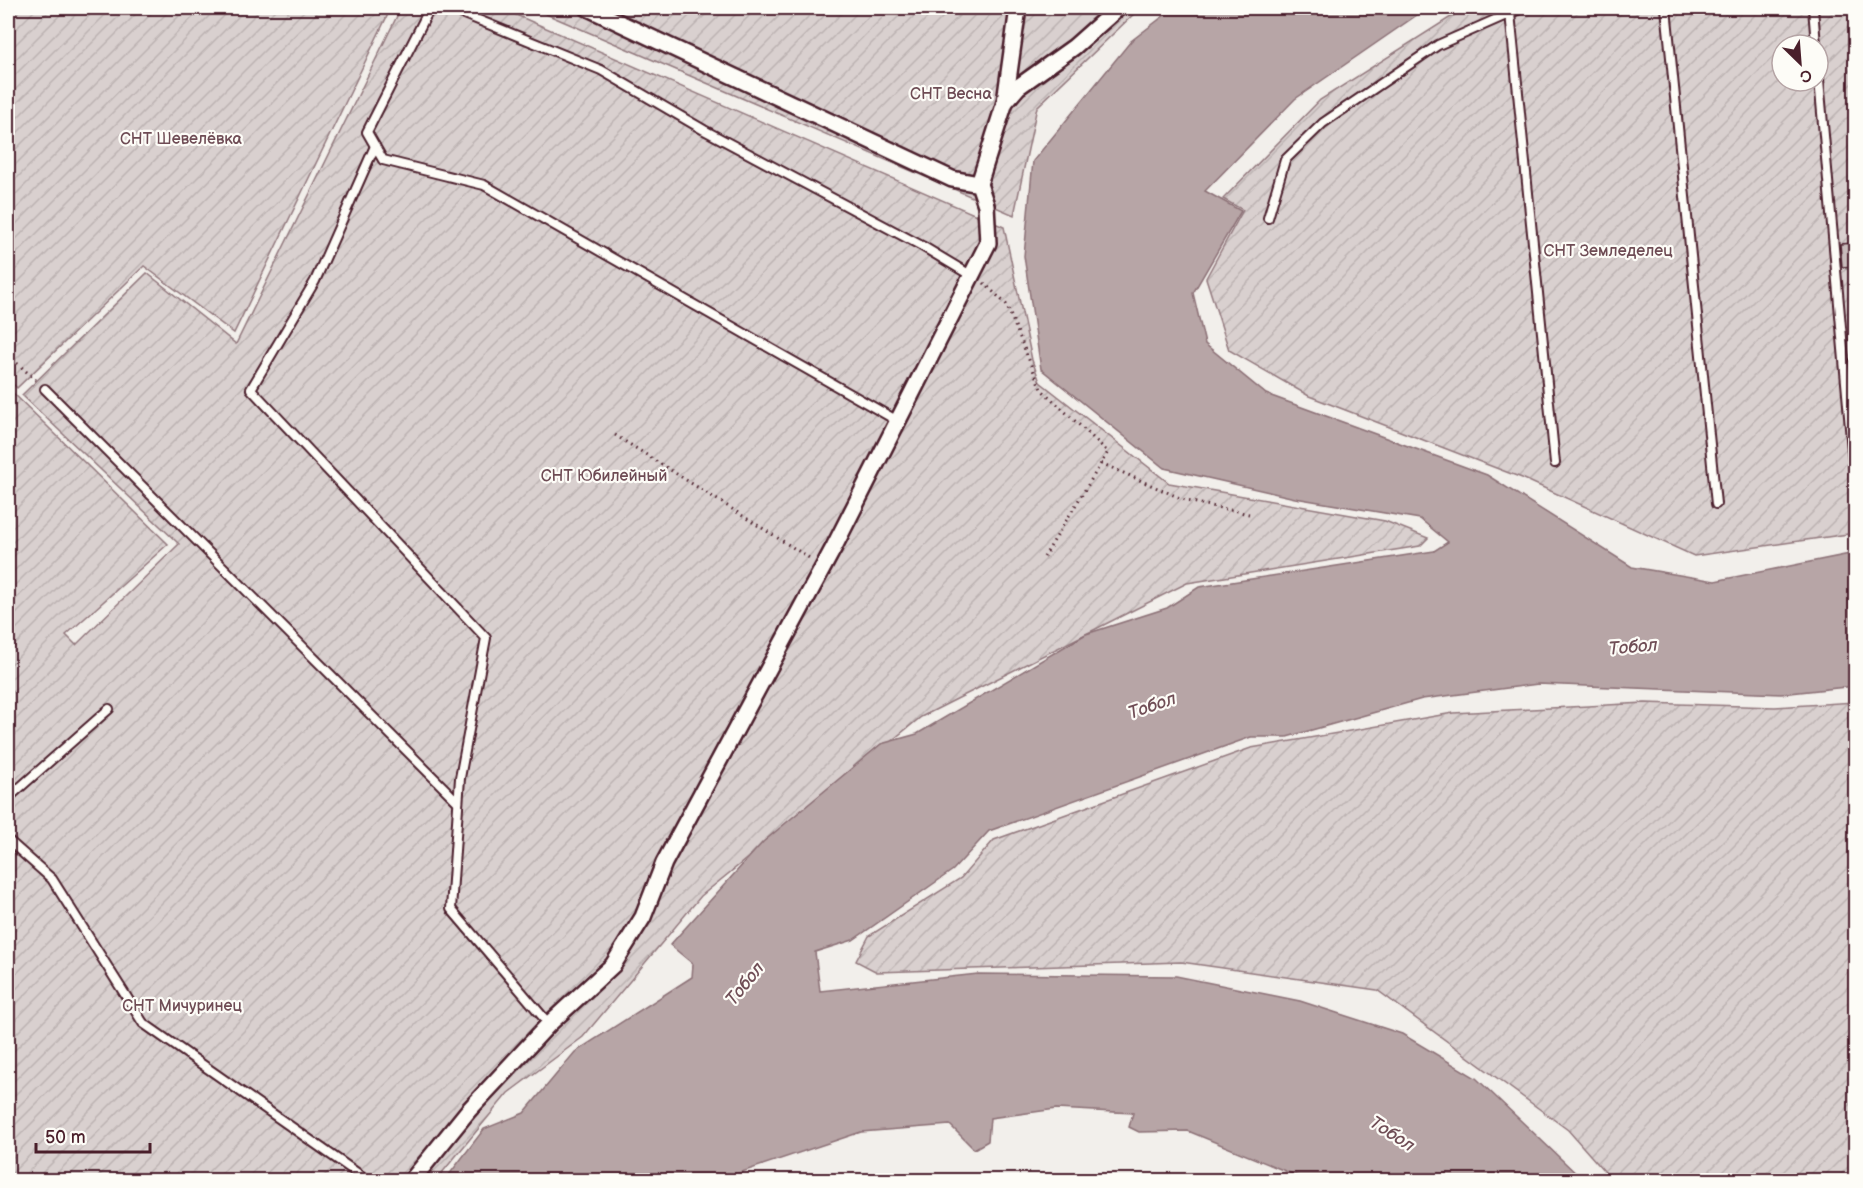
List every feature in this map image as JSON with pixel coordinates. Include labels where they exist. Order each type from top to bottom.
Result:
[{"type":"street","points":[[588,8],[952,179],[979,184]]},
{"type":"street","points":[[412,1180],[468,1111],[549,1024],[613,965],[643,917],[664,863],[823,566],[896,420],[974,275],[988,243],[986,205],[979,184],[1005,102],[1018,8]]},
{"type":"street","points":[[1005,102],[1018,87],[1074,46],[1118,8]]},
{"type":"lane","points":[[430,8],[367,132],[383,160],[484,185],[896,420]]},
{"type":"lane","points":[[449,8],[601,70],[704,130],[974,275]]},
{"type":"lane","points":[[1268,218],[1285,160],[1323,123],[1438,45],[1522,8]]},
{"type":"lane","points":[[1666,8],[1716,504]]},
{"type":"lane","points":[[1813,8],[1815,33]]},
{"type":"lane","points":[[1510,13],[1555,463]]},
{"type":"lane","points":[[1820,93],[1856,495]]},
{"type":"lane","points":[[375,146],[315,281],[251,389],[486,638],[458,802],[451,909],[549,1024]]},
{"type":"lane","points":[[45,388],[458,802]]},
{"type":"lane","points":[[8,798],[109,709]]},
{"type":"lane","points":[[8,840],[52,879],[143,1023],[367,1180]]},
{"type":"path","points":[[974,275],[1006,304],[1041,389],[1108,452],[1044,557]]},
{"type":"path","points":[[8,355],[45,388]]},
{"type":"path","points":[[615,435],[823,566]]},
{"type":"path","points":[[1101,463],[1187,501],[1249,514]]},
{"type":"green space","name":"СНТ Шевелёвка","points":[[8,8],[391,8],[234,333],[144,266],[17,388],[8,379]]},
{"type":"green space","name":"СНТ Юбилейный","points":[[401,8],[500,8],[1004,227],[1032,360],[1040,382],[1169,483],[1385,521],[1428,538],[1420,546],[1187,583],[921,717],[701,896],[583,1037],[508,1093],[436,1180],[8,1180],[8,388],[168,544],[66,635],[76,645],[179,544],[22,395],[147,273],[236,344]]},
{"type":"green space","name":"СНТ Весна","points":[[532,8],[1140,8],[1037,107],[1014,215]]},
{"type":"green space","name":"СНТ Земледелец","points":[[1465,8],[1855,8],[1855,533],[1694,556],[1522,478],[1309,396],[1229,350],[1206,278],[1243,210],[1223,199],[1320,100]]},
{"type":"green space","points":[[1855,702],[1855,1180],[1612,1180],[1568,1130],[1377,990],[1181,962],[877,972],[856,961],[869,936],[961,878],[994,840],[1251,748],[1453,713],[1645,703],[1775,707]]},
{"type":"water","name":"Тобол","points":[[1174,8],[1427,8],[1295,99],[1205,191],[1241,211],[1193,293],[1205,344],[1266,394],[1487,475],[1632,567],[1715,581],[1855,553],[1855,686],[1781,694],[1538,684],[1422,699],[1287,737],[1251,737],[989,831],[953,870],[853,940],[815,952],[820,991],[978,974],[1176,976],[1300,1001],[1402,1034],[1476,1078],[1583,1180],[1307,1180],[1188,1131],[1139,1132],[1129,1127],[1133,1113],[1056,1109],[990,1118],[988,1141],[974,1149],[950,1125],[861,1132],[718,1180],[445,1180],[484,1129],[524,1113],[575,1052],[692,977],[693,964],[670,945],[763,842],[881,744],[917,734],[1086,634],[1167,608],[1199,587],[1434,551],[1448,542],[1420,519],[1295,498],[1164,468],[1041,369],[1024,256],[1033,161],[1131,41]]},
{"type":"building","points":[[1854,243],[1855,266],[1842,267],[1840,244]]},
{"type":"park label","name":"СНТ Мичуринец","points":[[182,1006]]}]
